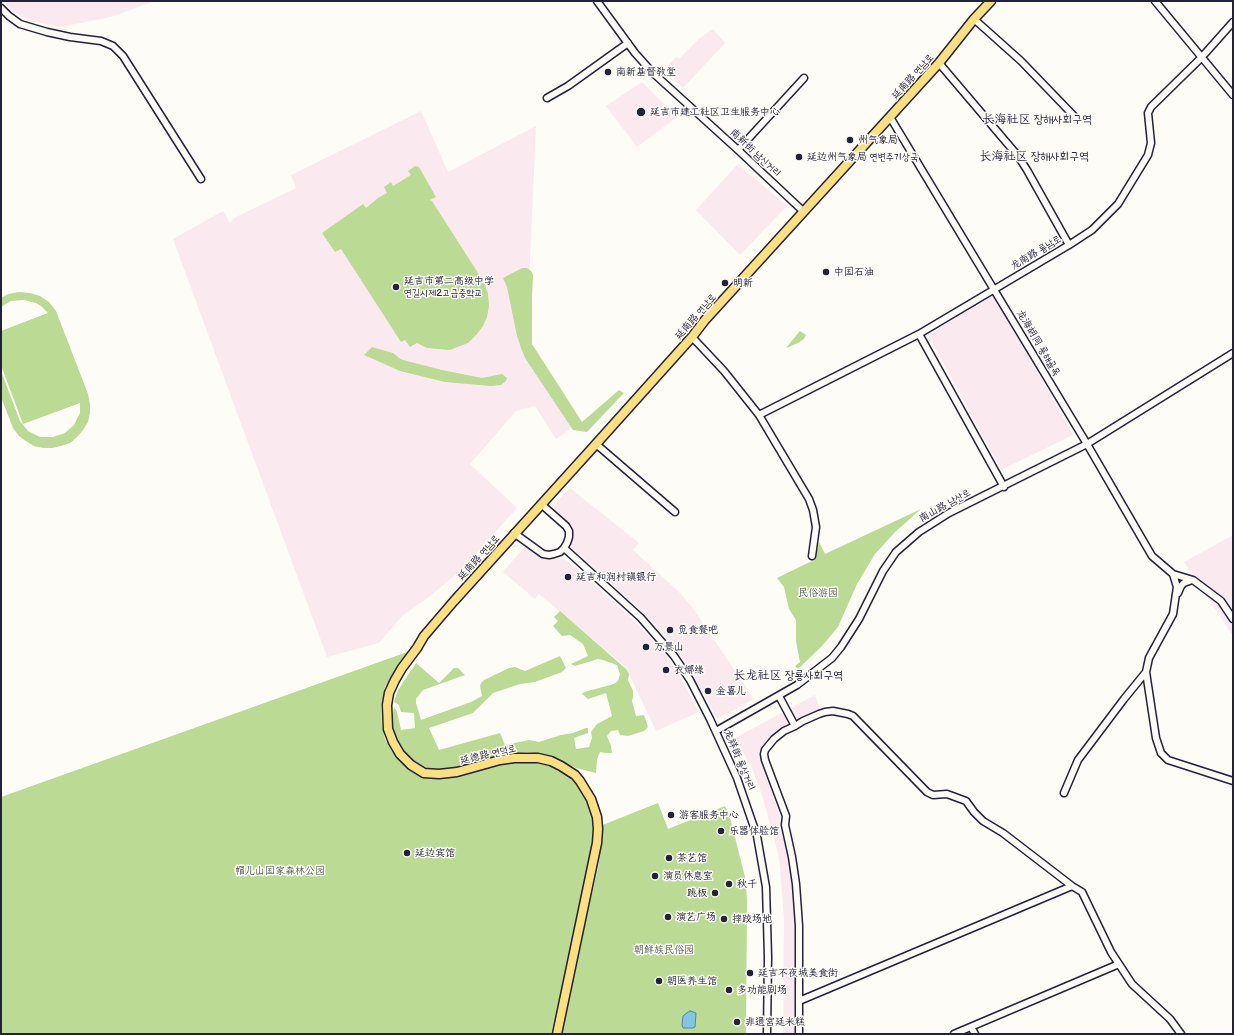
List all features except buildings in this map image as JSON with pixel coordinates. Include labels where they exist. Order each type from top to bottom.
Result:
[{"type":"main road","name":"延南路 연남로","points":[[417,648],[424,636],[514,533],[692,337],[705,320],[940,63],[974,19],[991,1]]},
{"type":"main road","name":"延德路 연덕로","points":[[417,648],[394,680],[389,693],[387,705],[388,729],[393,742],[400,754],[411,765],[424,773],[439,774],[458,772],[500,760],[514,758],[538,758],[551,761],[575,776],[586,790],[594,808],[598,829],[597,844],[557,1034]]},
{"type":"street","name":"南新街 남신거리","points":[[597,1],[628,43],[652,72],[804,212]]},
{"type":"street","points":[[1155,1],[1233,95]]},
{"type":"street","points":[[1,8],[20,24],[70,37],[101,41],[113,46],[123,56],[201,178]]},
{"type":"street","points":[[974,19],[1021,61],[1076,118]]},
{"type":"street","name":"龙南路 룡남로","points":[[759,415],[919,334],[1069,246],[1092,230],[1118,204],[1148,155],[1151,143],[1148,113],[1151,107],[1201,58],[1233,22]]},
{"type":"street","points":[[547,98],[568,86],[628,43]]},
{"type":"street","points":[[940,63],[1018,156],[1069,246]]},
{"type":"street","points":[[738,150],[804,78]]},
{"type":"street","name":"龙海胡同 룡해골목","points":[[890,117],[1087,444],[1152,556],[1173,574]]},
{"type":"street","points":[[919,334],[1004,487]]},
{"type":"street","points":[[692,337],[724,371],[759,415],[809,499],[814,514],[816,527],[812,556]]},
{"type":"street","name":"南山路 남산로","points":[[716,731],[797,685],[832,658],[841,647],[859,618],[883,571],[896,552],[919,532],[937,520],[1087,444],[1233,353]]},
{"type":"street","points":[[596,444],[675,512]]},
{"type":"street","points":[[514,533],[543,554],[554,554],[560,552],[564,548],[568,543],[569,537],[566,526],[541,504]]},
{"type":"street","name":"龙祥街 룡상거리","points":[[564,548],[641,618],[664,643],[690,680],[716,731],[737,778],[757,836],[766,887],[768,957],[767,1034]]},
{"type":"street","points":[[1173,574],[1193,580],[1221,601],[1233,619]]},
{"type":"street","points":[[1173,574],[1177,587],[1176,599]]},
{"type":"street","points":[[1193,580],[1180,586],[1173,614],[1149,658],[1146,672],[1156,738],[1161,753],[1168,760],[1233,781]]},
{"type":"street","points":[[1064,793],[1078,760],[1146,672]]},
{"type":"street","points":[[779,696],[795,726]]},
{"type":"street","points":[[799,1034],[799,912],[792,857],[785,825],[786,816],[764,754],[765,750],[774,739],[784,731],[803,720],[825,712],[840,712],[853,716],[927,792],[933,795],[947,794],[966,801],[983,821],[1003,834],[1072,886],[1080,890],[1085,896],[1111,952],[1132,984],[1170,1019],[1181,1034]]},
{"type":"street","points":[[799,1001],[1072,886]]},
{"type":"street","points":[[954,1034],[1119,964]]},
{"type":"street","points":[[971,1027],[975,1034]]},
{"type":"shaded area","points":[[3,1],[155,1],[111,17],[60,27],[31,21],[12,11]]},
{"type":"shaded area","points":[[713,29],[725,43],[683,88],[664,69],[676,57],[679,59],[701,37]]},
{"type":"shaded area","name":"延吉市建工社区卫生服务中心","points":[[642,82],[677,117],[637,147],[606,106]]},
{"type":"shaded area","points":[[421,111],[448,172],[536,126],[526,350],[573,427],[556,439],[535,406],[516,411],[470,464],[517,508],[460,571],[429,597],[402,616],[379,643],[327,657],[173,239],[223,211],[230,223],[234,218],[296,188],[291,175]]},
{"type":"shaded area","points":[[738,164],[787,206],[740,255],[696,210]]},
{"type":"shaded area","points":[[994,295],[1073,435],[1001,470],[928,335]]},
{"type":"shaded area","points":[[570,488],[639,543],[633,550],[678,591],[692,607],[754,699],[717,719],[690,669],[675,648],[643,612],[572,548],[571,529],[554,508],[555,504]]},
{"type":"shaded area","points":[[1233,535],[1233,636],[1184,562]]},
{"type":"shaded area","points":[[526,545],[542,557],[564,559],[571,563],[632,619],[663,651],[680,676],[699,712],[656,731],[629,674],[622,664],[539,594],[535,599],[503,572]]},
{"type":"shaded area","points":[[815,695],[820,710],[768,739],[762,746],[760,753],[788,844],[797,908],[799,1034],[783,1034],[784,919],[778,853],[762,795],[752,768],[735,738]]},
{"type":"green space","points":[[415,166],[419,167],[436,197],[430,200],[485,284],[488,294],[489,306],[487,317],[483,326],[468,343],[450,350],[427,348],[417,343],[410,347],[405,340],[401,342],[341,249],[335,252],[322,233],[363,204],[366,208],[387,193],[384,187],[391,182],[393,186],[411,175],[408,171]]},
{"type":"green space","points":[[522,268],[527,268],[533,275],[532,344],[582,422],[619,390],[624,393],[587,432],[573,430],[525,358],[521,348],[517,336],[507,287],[503,278]]},
{"type":"green space","points":[[19,292],[40,296],[49,302],[56,311],[88,394],[90,413],[88,422],[77,437],[70,443],[61,446],[43,448],[34,446],[19,436],[13,428],[1,397],[1,371],[20,421],[28,431],[40,437],[53,437],[65,433],[74,425],[80,413],[80,403],[23,424],[1,365],[1,331],[48,313],[36,303],[24,300],[11,301],[1,307],[1,298],[8,294]]},
{"type":"green space","points":[[800,331],[806,335],[804,339],[786,348]]},
{"type":"green space","points":[[372,347],[393,353],[403,360],[442,370],[482,378],[502,374],[507,378],[501,385],[491,386],[445,382],[400,371],[364,355]]},
{"type":"green space","name":"民俗游园","points":[[921,509],[895,532],[875,554],[857,584],[838,627],[822,646],[798,669],[795,666],[800,662],[796,641],[796,620],[789,609],[784,587],[777,578],[814,560],[819,542],[825,554]]},
{"type":"green space","points":[[560,611],[626,669],[629,674],[628,680],[633,691],[632,701],[636,716],[644,715],[648,727],[644,731],[628,736],[620,735],[618,730],[611,731],[607,736],[612,753],[600,752],[597,759],[596,773],[576,768],[541,754],[527,752],[505,755],[471,763],[458,768],[439,770],[427,768],[418,764],[401,751],[392,733],[390,716],[393,713],[394,707],[397,712],[401,730],[415,728],[414,713],[401,712],[399,705],[394,702],[398,690],[416,663],[439,683],[454,668],[458,668],[465,675],[423,690],[416,699],[421,720],[471,702],[482,696],[480,686],[481,683],[484,680],[509,668],[515,667],[525,671],[560,656],[566,668],[562,672],[535,682],[520,684],[493,693],[473,713],[429,728],[439,750],[500,733],[505,745],[529,740],[539,742],[586,728],[588,728],[588,733],[574,738],[576,749],[589,747],[592,738],[591,732],[597,724],[612,716],[606,693],[588,699],[582,694],[584,692],[614,684],[618,681],[620,674],[617,665],[603,660],[598,659],[575,666],[571,664],[588,656],[583,644],[570,635],[562,636],[553,626],[558,621],[554,617]]},
{"type":"green space","name":"帽儿山国家森林公园","points":[[410,651],[385,687],[381,707],[382,725],[385,739],[391,750],[400,759],[419,772],[432,776],[451,777],[518,761],[541,762],[560,767],[577,781],[586,793],[592,811],[594,844],[551,1034],[1,1034],[1,797]]},
{"type":"green space","name":"朝鲜族民俗园","points":[[658,803],[668,829],[725,806],[729,814],[745,877],[747,899],[746,1034],[560,1034],[599,863],[601,842],[600,826]]},
{"type":"water","points":[[690,1011],[696,1013],[695,1027],[683,1028],[683,1016]]},
{"type":"place","name":"南新基督教堂","points":[[608,72]]},
{"type":"place","name":"延吉市建工社区卫生服务中心","points":[[641,112]]},
{"type":"place","name":"州气象局","points":[[850,140]]},
{"type":"place","name":"延边州气象局 연변주기상국","points":[[799,157]]},
{"type":"place","name":"中国石油","points":[[826,272]]},
{"type":"place","name":"明新","points":[[725,283]]},
{"type":"place","name":"延吉市第二高级中学 연길시제2고급중학교","points":[[396,287]]},
{"type":"place","name":"延吉和润村镇银行","points":[[568,577]]},
{"type":"place","name":"觅食餐吧","points":[[670,630]]},
{"type":"place","name":"万景山","points":[[646,647]]},
{"type":"place","name":"衣娜缘","points":[[666,670]]},
{"type":"place","name":"金喜儿","points":[[708,691]]},
{"type":"place","name":"游客服务中心","points":[[671,815]]},
{"type":"place","name":"乐器体验馆","points":[[721,831]]},
{"type":"place","name":"延边宾馆","points":[[407,853]]},
{"type":"place","name":"茶艺馆","points":[[669,858]]},
{"type":"place","name":"演员休息室","points":[[655,876]]},
{"type":"place","name":"秋千","points":[[729,884]]},
{"type":"place","name":"跳板","points":[[715,893]]},
{"type":"place","name":"演艺广场","points":[[668,917]]},
{"type":"place","name":"摔跤场地","points":[[724,919]]},
{"type":"place","name":"延吉不夜城美食街","points":[[750,973]]},
{"type":"place","name":"朝医养生馆","points":[[659,981]]},
{"type":"place","name":"多功能剧场","points":[[729,990]]},
{"type":"place","name":"非遗宫廷米糕","points":[[737,1022]]},
{"type":"district","name":"长海社区 장해사회구역","points":[[1037,120]]},
{"type":"district","name":"长海社区 장해사회구역","points":[[1034,157]]},
{"type":"district","name":"长龙社区 장룡사회구역","points":[[788,676]]}]
